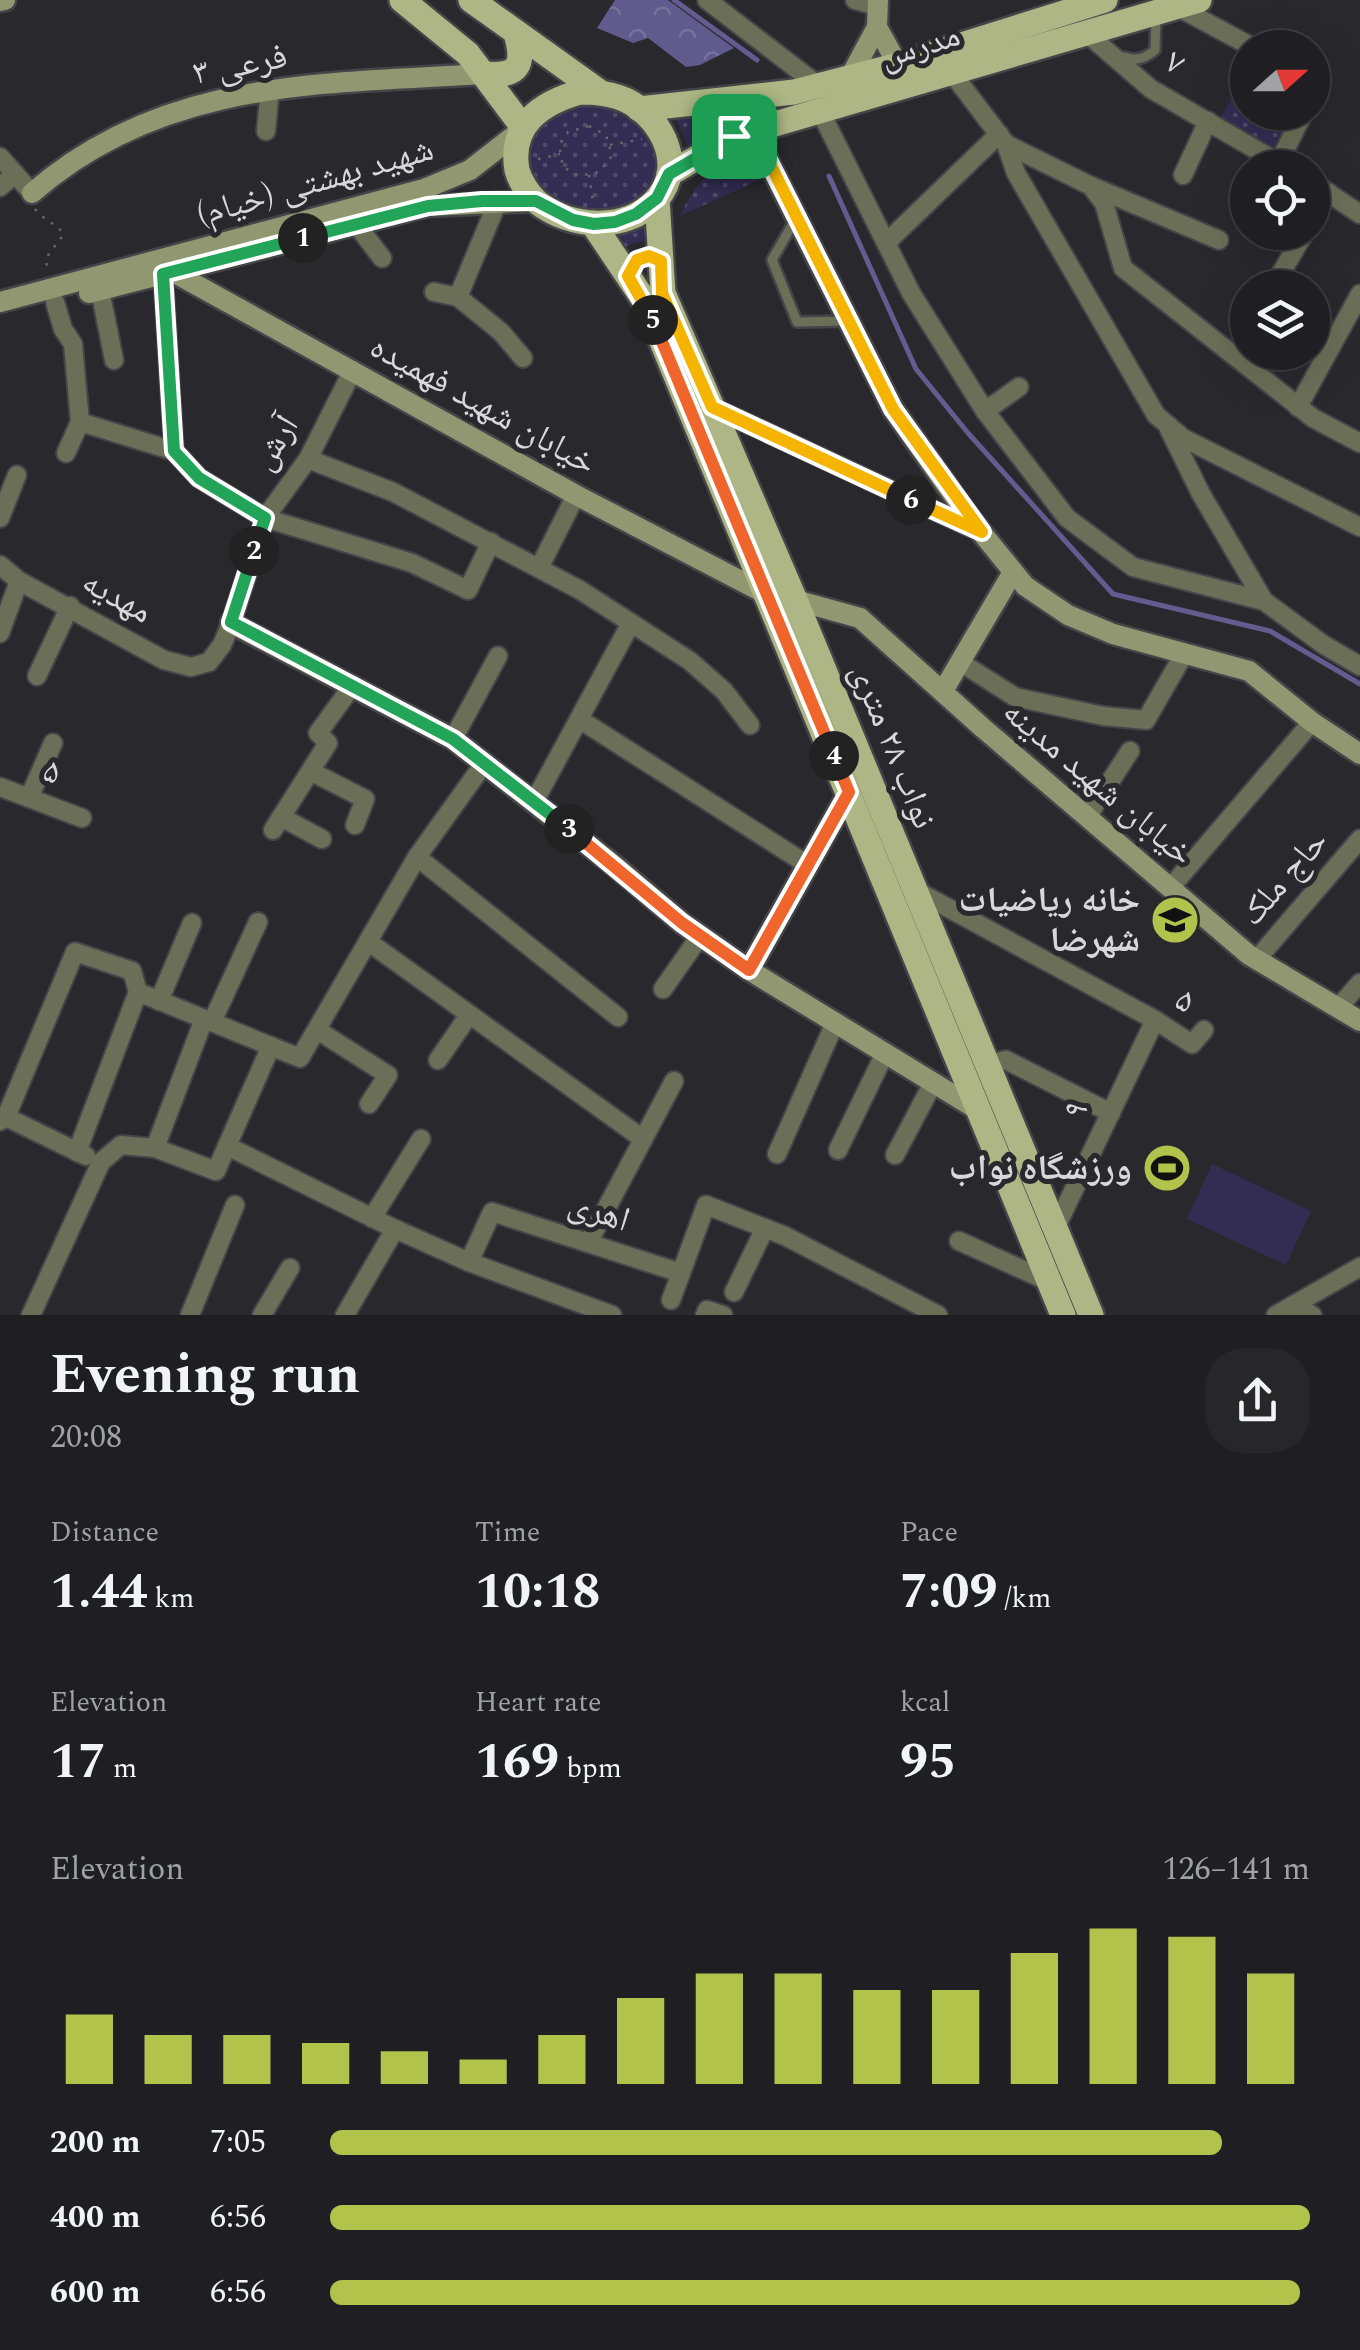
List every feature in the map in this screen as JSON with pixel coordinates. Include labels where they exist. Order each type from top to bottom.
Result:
[{"type":"main road","points":[[402,0],[468,54],[521,129]]},
{"type":"main road","points":[[471,0],[601,93]]},
{"type":"main road","name":"مدرس","points":[[669,174],[820,99],[849,79],[1105,0]]},
{"type":"main road","name":"مدرس","points":[[639,109],[820,99],[952,73],[1177,6]]},
{"type":"main road","points":[[484,74],[501,76],[520,64],[522,51],[516,33]]},
{"type":"main road","points":[[580,92],[621,98],[639,109],[656,124],[668,146],[669,174],[657,198],[636,214],[594,224],[573,220],[536,201],[519,180],[514,152],[521,129],[540,108],[580,92]]},
{"type":"main road","points":[[723,102],[716,109],[716,128],[724,135],[744,134]]},
{"type":"main road","name":"نواب ۲۸ متری","points":[[657,198],[662,293],[795,600],[1090,1315]]},
{"type":"main road","name":"نواب ۲۸ متری","points":[[594,224],[646,303],[1064,1315]]},
{"type":"main road","points":[[628,276],[637,260],[649,256],[661,261]]},
{"type":"street","points":[[707,0],[820,99],[911,294],[985,411],[1067,518],[1133,567],[1264,602],[1360,666]]},
{"type":"street","points":[[855,0],[878,11],[898,65]]},
{"type":"street","points":[[1177,6],[1230,35]]},
{"type":"street","points":[[849,79],[878,11]]},
{"type":"street","name":"۷","points":[[1084,31],[1151,89],[1257,150]]},
{"type":"street","points":[[952,73],[1002,139],[1016,173],[1156,414],[1183,438],[1360,528]]},
{"type":"street","name":"فرعی ۳","points":[[32,193],[63,165],[112,136],[236,94],[484,74]]},
{"type":"street","points":[[266,131],[270,89]]},
{"type":"street","points":[[1183,175],[1208,122]]},
{"type":"street","name":"شهید بهشتی (خیام)","points":[[0,316],[52,295],[424,189],[470,170],[521,129]]},
{"type":"street","points":[[744,134],[796,217],[893,409],[1025,586],[1068,615],[1113,634],[1249,671],[1312,722],[1360,754]]},
{"type":"street","points":[[887,242],[1002,139]]},
{"type":"street","points":[[1002,139],[1091,186],[1219,240]]},
{"type":"street","points":[[0,157],[32,193]]},
{"type":"street","points":[[0,187],[16,174]]},
{"type":"street","points":[[1091,186],[1104,204],[1123,268],[1298,407],[1360,443]]},
{"type":"street","points":[[1330,194],[1360,214]]},
{"type":"street","points":[[458,297],[498,201]]},
{"type":"street","name":"شهید بهشتی (خیام)","points":[[0,302],[100,290],[428,206],[536,201]]},
{"type":"street","points":[[356,224],[382,258]]},
{"type":"street","points":[[216,260],[212,282],[220,297]]},
{"type":"street","points":[[168,272],[174,451]]},
{"type":"street","name":"خیابان شهید فهمیده","points":[[168,272],[764,593]]},
{"type":"street","points":[[100,290],[114,360]]},
{"type":"street","points":[[434,292],[458,297],[500,332],[523,358]]},
{"type":"street","points":[[1298,407],[1360,294]]},
{"type":"street","points":[[52,295],[63,329],[73,344],[80,422],[66,453]]},
{"type":"street","name":"آرش","points":[[209,662],[231,622],[265,518],[308,459],[354,370]]},
{"type":"street","points":[[985,411],[1020,387]]},
{"type":"street","points":[[712,407],[982,532]]},
{"type":"street","points":[[80,422],[174,451],[199,478],[265,518],[412,563],[468,590],[491,542]]},
{"type":"street","points":[[1167,424],[1209,510],[1264,602]]},
{"type":"street","points":[[308,459],[392,492],[491,542],[630,623],[690,661],[724,691],[750,725]]},
{"type":"street","points":[[0,518],[17,475]]},
{"type":"street","points":[[538,568],[576,495]]},
{"type":"street","name":"مهدیه","points":[[0,565],[19,581],[164,660],[191,667],[209,662]]},
{"type":"street","points":[[943,691],[1014,572]]},
{"type":"street","points":[[0,634],[19,581]]},
{"type":"street","name":"خیابان شهید مدینه","points":[[795,600],[860,618],[1256,959],[1360,1020]]},
{"type":"street","points":[[37,676],[70,606]]},
{"type":"street","points":[[231,622],[453,739],[700,936],[978,1110]]},
{"type":"street","points":[[534,802],[630,623]]},
{"type":"street","points":[[960,662],[1015,697],[1146,720],[1184,654]]},
{"type":"street","points":[[453,739],[498,656]]},
{"type":"street","points":[[322,839],[277,823],[328,743],[318,733],[352,684]]},
{"type":"street","points":[[579,719],[808,865]]},
{"type":"street","points":[[1171,887],[1312,722]]},
{"type":"street","points":[[28,798],[53,744]]},
{"type":"street","points":[[1087,817],[1130,750]]},
{"type":"street","points":[[138,992],[300,1058],[417,857],[483,765]]},
{"type":"street","points":[[312,772],[365,799],[355,825]]},
{"type":"street","name":"۵","points":[[0,787],[82,818]]},
{"type":"street","points":[[749,970],[849,792]]},
{"type":"street","name":"حاج ملک","points":[[1256,959],[1360,839]]},
{"type":"street","points":[[417,857],[618,1017]]},
{"type":"street","name":"۵","points":[[915,890],[1192,1044],[1204,1030]]},
{"type":"street","points":[[155,1148],[208,1021],[258,922]]},
{"type":"street","points":[[159,1001],[192,924]]},
{"type":"street","points":[[664,989],[700,936]]},
{"type":"street","points":[[370,943],[643,1139]]},
{"type":"street","points":[[76,1152],[138,992],[132,971],[75,952],[3,1119],[76,1152],[100,1162]]},
{"type":"street","points":[[1338,1008],[1360,983]]},
{"type":"street","points":[[438,1060],[469,1014]]},
{"type":"street","name":"۹","points":[[1055,1229],[1155,1020]]},
{"type":"street","points":[[777,1154],[835,1023]]},
{"type":"street","points":[[316,1030],[388,1074],[369,1104]]},
{"type":"street","points":[[31,1315],[100,1162],[121,1144],[155,1148],[216,1171],[271,1046]]},
{"type":"street","points":[[838,1150],[885,1053]]},
{"type":"street","points":[[987,1064],[1006,1060],[1110,1113]]},
{"type":"street","points":[[588,1243],[674,1081]]},
{"type":"street","points":[[895,1155],[933,1082]]},
{"type":"street","points":[[372,1218],[422,1139]]},
{"type":"street","points":[[228,1146],[469,1262],[612,1315]]},
{"type":"street","points":[[190,1315],[235,1205]]},
{"type":"street","points":[[671,1300],[706,1205],[765,1228],[904,1308],[938,1315]]},
{"type":"street","name":"اهری","points":[[469,1262],[492,1212],[682,1272]]},
{"type":"street","points":[[734,1292],[765,1228]]},
{"type":"street","points":[[345,1315],[395,1229]]},
{"type":"street","points":[[959,1242],[1050,1282]]},
{"type":"street","points":[[1285,1311],[1360,1267]]},
{"type":"street","points":[[262,1315],[290,1268]]},
{"type":"street","points":[[705,1315],[706,1310],[723,1315]]},
{"type":"street","points":[[1285,1311],[1312,1315]]},
{"type":"lane","points":[[1108,51],[1131,60],[1148,57],[1156,50],[1177,6]]},
{"type":"lane","points":[[796,217],[772,260],[797,322],[848,322]]},
{"type":"path","points":[[589,126],[606,135],[609,145],[612,156],[599,172],[580,176],[563,167],[559,144],[568,132],[589,126]]},
{"type":"path","points":[[609,145],[663,136]]},
{"type":"path","points":[[516,165],[561,154]]},
{"type":"path","points":[[589,174],[594,224]]},
{"type":"path","points":[[32,193],[35,208],[43,219],[58,226],[64,234],[46,258],[52,295]]},
{"type":"shaded area","points":[[1230,101],[1230,125],[1220,119]]},
{"type":"shaded area","points":[[582,105],[613,111],[628,119],[651,140],[656,154],[656,169],[649,186],[618,207],[591,210],[567,205],[547,193],[534,176],[528,157],[533,137],[550,119]]},
{"type":"shaded area","points":[[697,110],[696,130],[703,137],[688,146],[673,111]]},
{"type":"shaded area","points":[[1240,130],[1285,130],[1275,150]]},
{"type":"shaded area","points":[[745,150],[761,179],[680,216],[706,176]]},
{"type":"shaded area","points":[[650,220],[654,243],[636,243],[620,253],[610,235],[637,230]]},
{"type":"shaded area","points":[[1212,1164],[1311,1211],[1286,1265],[1187,1219]]},
{"type":"green space","points":[[615,0],[668,0],[734,48],[700,65],[686,67],[648,38],[633,43],[597,28]]},
{"type":"waterway","points":[[674,0],[757,60]]},
{"type":"waterway","points":[[829,176],[916,369],[968,433],[1113,594],[1270,631],[1360,684]]},
{"type":"place","name":"خانه ریاضیات شهرضا","points":[[1175,920]]},
{"type":"place","name":"ورزشگاه نواب","points":[[1167,1168]]},
{"type":"route","points":[[753,130],[893,409],[982,532],[712,407],[662,293],[661,261],[649,256],[632,264],[628,276],[646,303],[849,792],[749,970],[682,923],[453,739],[231,622],[265,518],[199,478],[174,451],[163,274],[428,206],[536,201],[573,220],[615,222],[636,214],[657,198],[669,174],[734,136],[753,130]]}]
